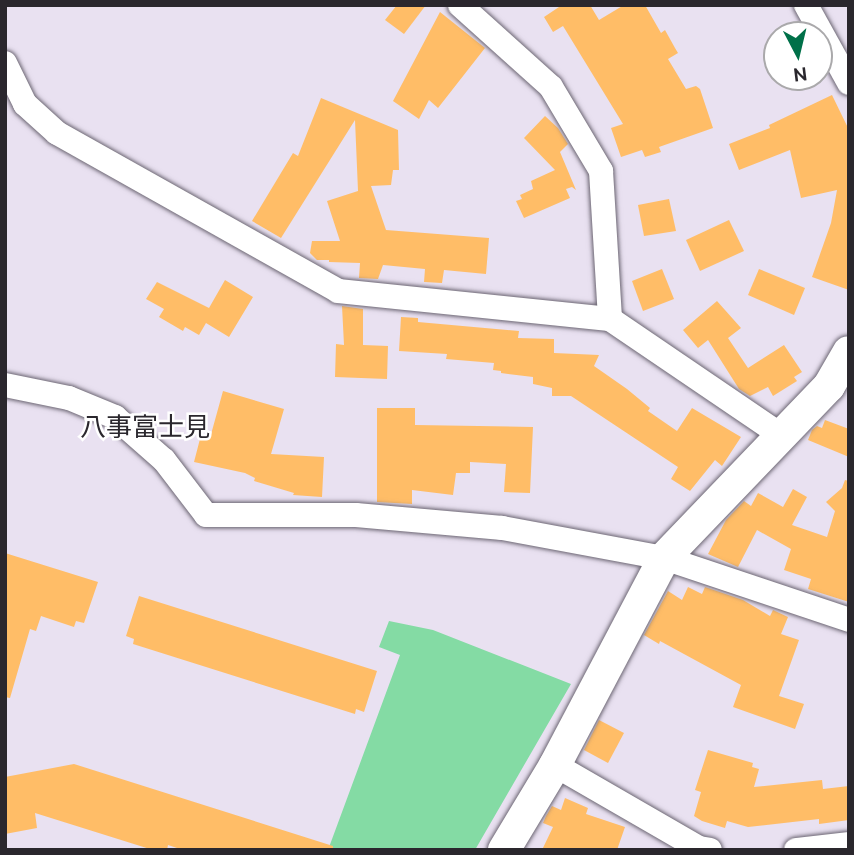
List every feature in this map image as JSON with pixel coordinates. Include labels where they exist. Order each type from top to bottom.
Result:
[{"type":"street","points":[[460,5],[551,87],[601,171],[610,319]]},
{"type":"street","points":[[806,5],[849,83]]},
{"type":"street","points":[[5,63],[25,104],[57,133],[338,291],[610,319],[782,436]]},
{"type":"street","points":[[504,850],[555,765],[664,558],[829,386],[849,352]]},
{"type":"street","points":[[5,385],[69,397],[115,417],[164,460],[206,515],[356,515],[502,528],[664,558],[849,620]]},
{"type":"street","points":[[555,765],[699,848],[710,850]]},
{"type":"street","points":[[796,850],[849,844]]},
{"type":"green space","points":[[389,621],[433,630],[571,684],[475,850],[328,850],[400,655],[379,647]]},
{"type":"building","points":[[397,5],[426,5],[404,34],[385,20]]},
{"type":"building","points":[[562,5],[590,5],[599,20],[624,5],[645,5],[661,33],[665,30],[678,53],[668,59],[686,89],[696,86],[700,89],[713,128],[659,147],[661,152],[645,157],[642,150],[621,157],[611,128],[623,124],[563,26],[553,32],[544,17]]},
{"type":"building","points":[[440,12],[485,48],[438,108],[429,100],[419,119],[393,101]]},
{"type":"building","points":[[832,95],[849,130],[849,290],[812,277],[831,223],[837,190],[801,198],[790,150],[739,170],[729,144],[770,128],[769,125]]},
{"type":"building","points":[[321,98],[398,130],[399,170],[393,170],[391,185],[371,186],[386,230],[489,238],[486,274],[444,270],[442,283],[424,282],[425,269],[383,265],[378,279],[359,278],[360,263],[317,260],[310,253],[312,241],[340,241],[327,201],[358,191],[355,120],[281,238],[252,221],[293,153],[298,156]]},
{"type":"building","points":[[545,116],[558,128],[568,144],[560,152],[576,190],[572,187],[566,189],[570,198],[524,218],[516,201],[522,199],[520,195],[533,189],[531,181],[555,170],[524,138]]},
{"type":"building","points":[[669,199],[676,231],[644,236],[638,205]]},
{"type":"building","points":[[729,220],[744,251],[700,271],[686,240]]},
{"type":"building","points":[[662,269],[674,299],[643,311],[632,281]]},
{"type":"building","points":[[759,269],[805,288],[794,315],[748,295]]},
{"type":"building","points":[[225,280],[253,297],[229,337],[206,323],[199,335],[185,327],[183,331],[159,317],[164,309],[146,299],[157,282],[209,308]]},
{"type":"building","points":[[717,301],[741,328],[728,338],[748,368],[784,345],[802,372],[794,377],[797,381],[773,396],[768,387],[750,396],[739,389],[708,340],[698,348],[683,330]]},
{"type":"building","points":[[342,306],[363,309],[363,345],[388,346],[387,379],[335,377],[336,344],[344,345]]},
{"type":"building","points":[[401,317],[418,318],[418,322],[519,331],[518,338],[554,339],[554,353],[599,355],[594,366],[627,389],[650,408],[648,411],[677,431],[692,408],[741,437],[722,466],[715,460],[690,491],[671,479],[678,467],[571,396],[552,396],[552,388],[533,384],[533,377],[501,373],[493,370],[494,363],[446,359],[447,354],[399,351]]},
{"type":"building","points":[[223,391],[284,409],[271,454],[324,457],[322,497],[293,495],[294,493],[254,481],[255,478],[245,473],[194,462],[201,435],[210,438]]},
{"type":"building","points":[[377,408],[415,408],[415,425],[533,427],[530,493],[504,492],[506,464],[470,462],[470,473],[456,473],[453,495],[412,490],[412,504],[377,502]]},
{"type":"building","points":[[825,420],[849,429],[849,457],[808,440],[812,430],[817,426],[822,428]]},
{"type":"building","points":[[845,480],[849,481],[849,602],[808,589],[811,579],[784,570],[791,549],[757,530],[738,567],[708,554],[726,520],[744,501],[751,506],[758,493],[783,507],[793,489],[807,497],[792,525],[827,537],[835,511],[826,502],[842,488]]},
{"type":"building","points":[[5,553],[98,582],[84,623],[76,621],[74,627],[41,616],[36,631],[30,629],[10,698],[5,697]]},
{"type":"building","points":[[688,587],[702,594],[705,587],[743,600],[770,616],[773,610],[788,617],[781,634],[799,640],[779,696],[804,704],[795,729],[733,707],[741,685],[644,635],[668,591],[682,600]]},
{"type":"building","points":[[139,596],[377,671],[364,712],[356,709],[355,714],[133,644],[134,639],[126,636]]},
{"type":"building","points":[[599,720],[624,733],[608,763],[584,750]]},
{"type":"building","points":[[708,750],[753,763],[752,767],[759,769],[754,787],[822,780],[823,789],[849,786],[849,820],[819,824],[819,819],[748,827],[727,821],[725,828],[702,821],[694,816],[701,792],[695,790]]},
{"type":"building","points":[[74,764],[333,846],[333,850],[183,850],[168,845],[167,850],[153,850],[35,813],[37,828],[5,834],[5,777]]},
{"type":"building","points":[[565,798],[588,808],[586,814],[625,827],[617,850],[542,850],[553,827],[543,823],[546,816],[552,806],[561,810]]},
{"type":"district","name":"八事富士見","points":[[145,427]]}]
